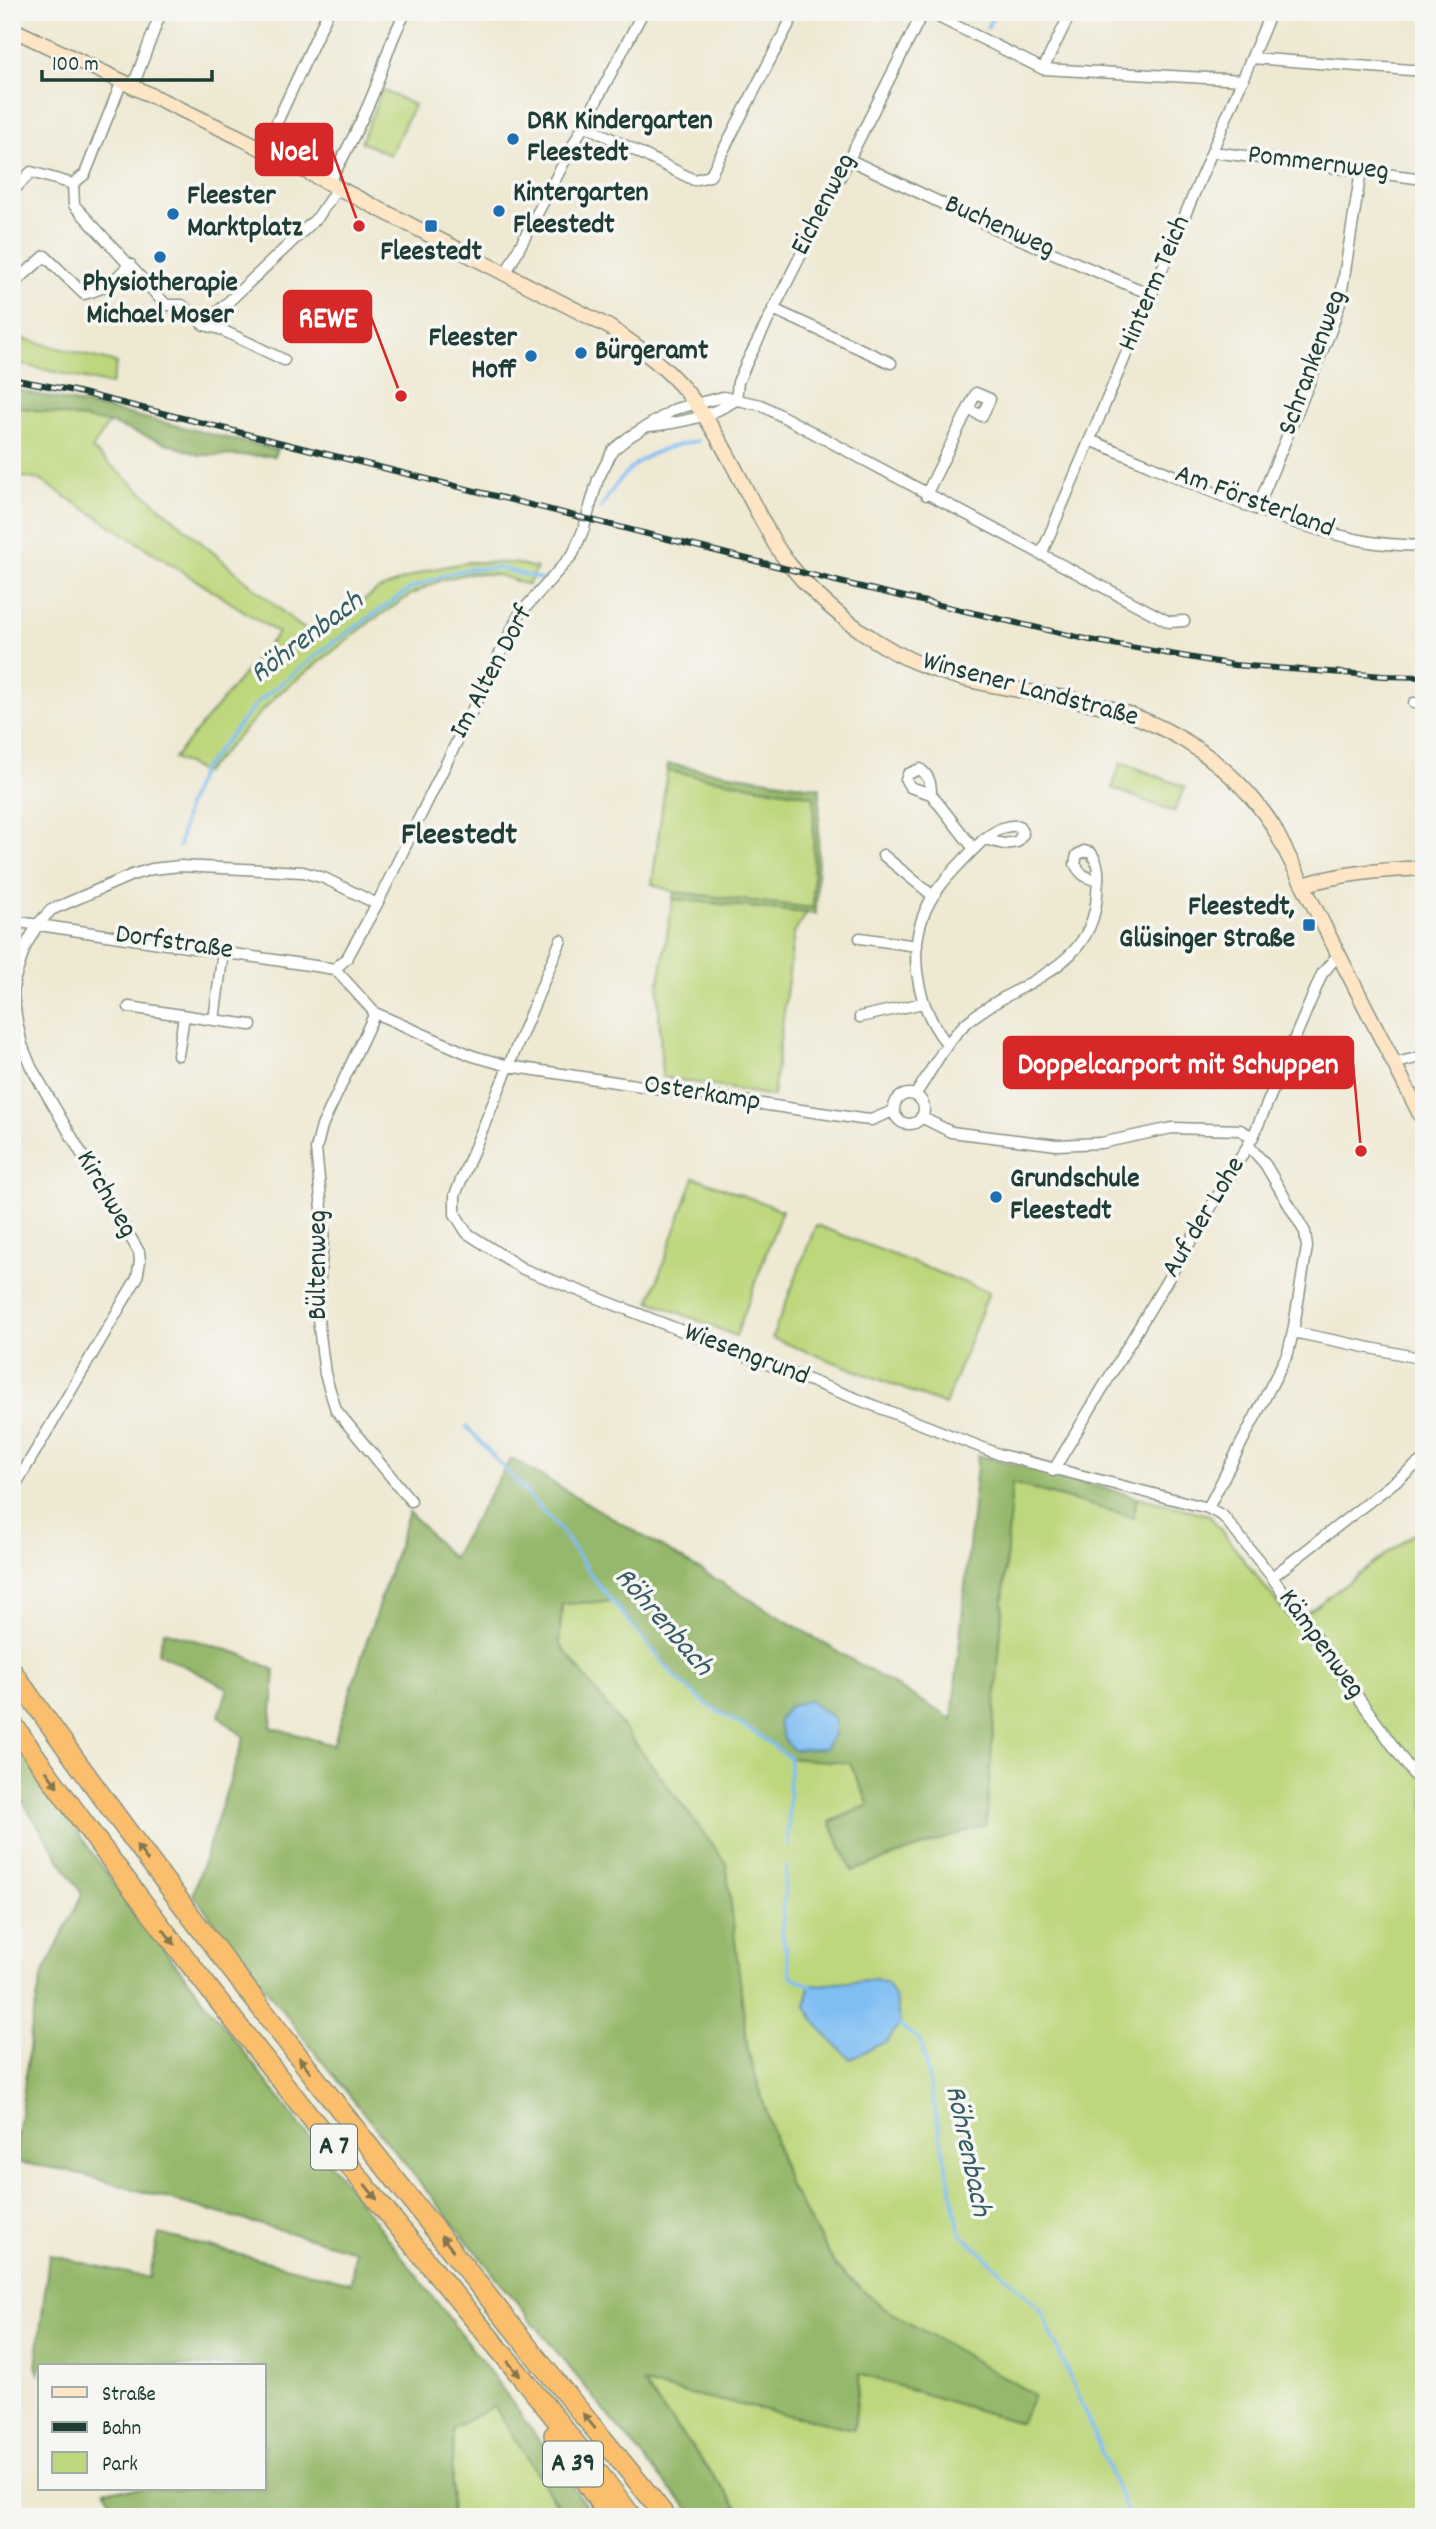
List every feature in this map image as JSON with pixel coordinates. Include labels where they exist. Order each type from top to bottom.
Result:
[{"type":"highway","name":"A 7","points":[[12,1671],[150,1864],[257,2005],[524,2343],[666,2517]]},
{"type":"highway","name":"A 7","points":[[12,1723],[255,2049],[632,2517]]},
{"type":"highway","name":"A 39","points":[[545,2407],[554,2434],[609,2517]]},
{"type":"street","points":[[73,184],[86,174],[161,12]]},
{"type":"street","points":[[264,150],[328,12]]},
{"type":"street","points":[[204,325],[318,217],[375,89],[389,45],[406,12]]},
{"type":"street","points":[[506,273],[643,12]]},
{"type":"street","points":[[584,125],[694,180],[710,176],[795,12]]},
{"type":"street","name":"Eichenweg","points":[[736,400],[741,374],[923,12]]},
{"type":"street","points":[[928,12],[1043,69],[1243,80]]},
{"type":"street","points":[[1043,69],[1071,12]]},
{"type":"street","name":"Hinterm Teich","points":[[1041,555],[1271,12]]},
{"type":"street","name":"Winsener Landstraße","points":[[12,29],[334,185],[609,327],[636,345],[666,370],[699,409],[783,556],[838,614],[877,642],[951,676],[996,688],[1093,704],[1126,713],[1195,747],[1235,778],[1257,802],[1273,826],[1392,1064],[1424,1122]]},
{"type":"street","points":[[1252,58],[1424,71]]},
{"type":"street","name":"Pommernweg","points":[[1213,152],[1424,178]]},
{"type":"street","name":"Buchenweg","points":[[848,159],[996,229],[1150,294]]},
{"type":"street","name":"Schrankenweg","points":[[1257,509],[1340,302],[1361,170]]},
{"type":"street","points":[[12,192],[32,172],[73,184]]},
{"type":"street","points":[[73,184],[74,205],[166,305],[181,305],[204,325],[220,329],[284,360]]},
{"type":"street","points":[[12,271],[20,278],[45,256],[84,294],[111,284],[130,264]]},
{"type":"street","points":[[773,309],[891,363]]},
{"type":"street","points":[[699,409],[723,397],[761,405],[1169,622],[1184,621]]},
{"type":"street","name":"Im Alten Dorf","points":[[335,969],[346,958],[377,904],[519,615],[573,554],[607,458],[619,444],[675,409],[699,409]]},
{"type":"street","points":[[926,495],[968,409]]},
{"type":"street","name":"Am Försterland","points":[[1090,440],[1257,509],[1314,529],[1368,542],[1424,546]]},
{"type":"street","points":[[931,794],[974,849]]},
{"type":"street","points":[[947,1044],[934,1027],[923,1003],[916,972],[917,946],[933,896],[984,839]]},
{"type":"street","points":[[883,855],[933,896]]},
{"type":"street","points":[[38,924],[51,910],[132,875],[152,869],[180,866],[303,872],[324,878],[377,904]]},
{"type":"street","points":[[1303,884],[1370,872],[1424,868]]},
{"type":"street","points":[[921,1117],[923,1104],[915,1095],[947,1044],[965,1024],[1051,971],[1079,947],[1090,930],[1096,910],[1098,881]]},
{"type":"street","name":"Dorfstraße","points":[[12,920],[335,969]]},
{"type":"street","name":"Kirchweg","points":[[12,1491],[137,1278],[140,1261],[139,1252],[31,1067],[15,1022],[14,981],[25,947],[38,924]]},
{"type":"street","points":[[860,938],[917,946]]},
{"type":"street","points":[[509,1066],[561,940]]},
{"type":"street","points":[[214,1020],[223,951]]},
{"type":"street","name":"Auf der Lohe","points":[[1053,1471],[1251,1141],[1322,974],[1338,956]]},
{"type":"street","name":"Osterkamp","points":[[335,969],[375,1013],[473,1056],[509,1066],[861,1119],[871,1120],[893,1111]]},
{"type":"street","points":[[860,1017],[923,1003]]},
{"type":"street","points":[[129,1007],[251,1025]]},
{"type":"street","name":"Bültenweg","points":[[375,1013],[322,1126],[316,1149],[324,1229],[317,1311],[325,1374],[335,1410],[411,1501]]},
{"type":"street","points":[[178,1055],[184,1016]]},
{"type":"street","points":[[1392,1064],[1424,1056]]},
{"type":"street","name":"Wiesengrund","points":[[509,1066],[454,1195],[455,1214],[467,1233],[523,1269],[1001,1455],[1053,1471],[1208,1508]]},
{"type":"street","name":"Osterkamp","points":[[915,1095],[902,1095],[894,1104],[893,1111],[897,1119],[905,1124],[914,1123],[921,1117],[951,1132],[1057,1145],[1101,1143],[1172,1128],[1240,1130],[1251,1141]]},
{"type":"street","points":[[1208,1508],[1287,1353],[1307,1247],[1305,1231],[1251,1141]]},
{"type":"street","points":[[1293,1332],[1424,1359]]},
{"type":"street","points":[[1272,1577],[1424,1459]]},
{"type":"street","name":"Kämpenweg","points":[[1208,1508],[1223,1516],[1272,1577],[1424,1789]]},
{"type":"green space","points":[[382,90],[414,105],[390,155],[361,142]]},
{"type":"green space","points":[[12,336],[117,363],[111,385],[12,362]]},
{"type":"green space","points":[[12,389],[277,450],[274,456],[200,455],[109,423],[12,406]]},
{"type":"green space","points":[[12,406],[109,423],[92,449],[296,623],[315,636],[378,590],[428,570],[468,562],[513,563],[537,568],[528,585],[498,575],[470,573],[441,580],[412,594],[370,622],[277,695],[204,773],[174,758],[278,633],[40,480],[12,475]]},
{"type":"green space","points":[[1121,762],[1185,787],[1174,812],[1112,788]]},
{"type":"green space","points":[[668,764],[820,788],[816,914],[673,899],[674,892],[813,908],[814,796],[667,771]]},
{"type":"green space","points":[[667,771],[814,796],[813,908],[674,892],[652,884]]},
{"type":"green space","points":[[673,899],[807,913],[794,933],[773,1096],[662,1077],[658,988]]},
{"type":"green space","points":[[694,1177],[782,1210],[736,1336],[650,1301]]},
{"type":"green space","points":[[816,1225],[989,1292],[945,1405],[772,1338]]},
{"type":"green space","points":[[978,1455],[1137,1497],[1133,1517],[1012,1483],[986,1824],[852,1871],[830,1822],[869,1805],[850,1763],[790,1758],[760,1736],[706,1704],[676,1678],[613,1601],[562,1604],[559,1643],[726,1863],[748,2051],[788,2183],[837,2268],[883,2308],[1034,2395],[1020,2423],[860,2374],[854,2429],[643,2384],[745,2517],[697,2517],[662,2480],[599,2404],[320,2059],[193,1894],[244,1737],[219,1716],[228,1688],[158,1653],[164,1631],[241,1654],[275,1670],[271,1727],[333,1745],[409,1512],[452,1558],[511,1458],[952,1719]]},
{"type":"green space","points":[[1012,1483],[1133,1517],[1137,1497],[1209,1515],[1293,1623],[1424,1526],[1424,2517],[746,2517],[643,2384],[854,2429],[859,2374],[1020,2423],[1034,2395],[883,2308],[837,2268],[788,2183],[748,2051],[726,1863],[559,1643],[562,1604],[613,1601],[676,1678],[790,1758],[850,1762],[869,1805],[830,1822],[852,1871],[986,1824]]},
{"type":"green space","points":[[12,1738],[119,1891],[493,2376],[594,2517],[565,2517],[494,2406],[453,2428],[451,2517],[115,2517],[118,2512],[106,2490],[266,2490],[266,2364],[38,2364],[38,2371],[36,2367],[49,2255],[149,2278],[159,2234],[351,2283],[355,2251],[65,2170],[15,2162],[32,2024],[41,1979],[82,1894],[12,1785]]},
{"type":"green space","points":[[494,2406],[564,2517],[451,2517],[453,2428]]},
{"type":"water","points":[[808,1700],[834,1718],[834,1735],[825,1749],[793,1750],[784,1740],[778,1721],[788,1707]]},
{"type":"water","points":[[876,1979],[887,1983],[896,2001],[900,2024],[887,2041],[850,2059],[822,2031],[806,2007],[809,1986]]},
{"type":"waterway","points":[[987,28],[995,12]]},
{"type":"waterway","name":"Röhrenbach","points":[[601,508],[620,480],[640,461],[665,449],[698,441]]},
{"type":"waterway","name":"Röhrenbach","points":[[179,847],[187,806],[201,771],[258,702],[327,647],[410,589],[446,574],[468,569],[499,568],[540,579]]},
{"type":"waterway","name":"Röhrenbach","points":[[467,1427],[560,1530],[596,1582],[676,1678],[706,1704],[760,1736],[790,1758],[788,1845]]},
{"type":"waterway","name":"Röhrenbach","points":[[786,1868],[782,1932],[791,1976],[811,1986]]},
{"type":"waterway","name":"Röhrenbach","points":[[895,2022],[921,2041],[960,2233],[1041,2309],[1129,2517]]},
{"type":"railway","points":[[12,379],[70,390],[844,583],[1090,640],[1234,665],[1424,677]]},
{"type":"place","name":"DRK Kindergarten Fleestedt","points":[[513,139]]},
{"type":"place","name":"Kintergarten Fleestedt","points":[[499,211]]},
{"type":"place","name":"Fleester Marktplatz","points":[[173,214]]},
{"type":"place","name":"Noel","points":[[359,226]]},
{"type":"place","name":"Fleestedt","points":[[431,226]]},
{"type":"place","name":"Physiotherapie Michael Moser","points":[[160,257]]},
{"type":"place","name":"Bürgeramt","points":[[581,353]]},
{"type":"place","name":"Fleester Hoff","points":[[531,356]]},
{"type":"place","name":"REWE","points":[[401,396]]},
{"type":"place","name":"Fleestedt, Glüsinger Straße","points":[[1309,925]]},
{"type":"place","name":"Doppelcarport mit Schuppen","points":[[1361,1151]]},
{"type":"place","name":"Grundschule Fleestedt","points":[[996,1197]]},
{"type":"district","name":"Fleestedt","points":[[459,837]]}]
